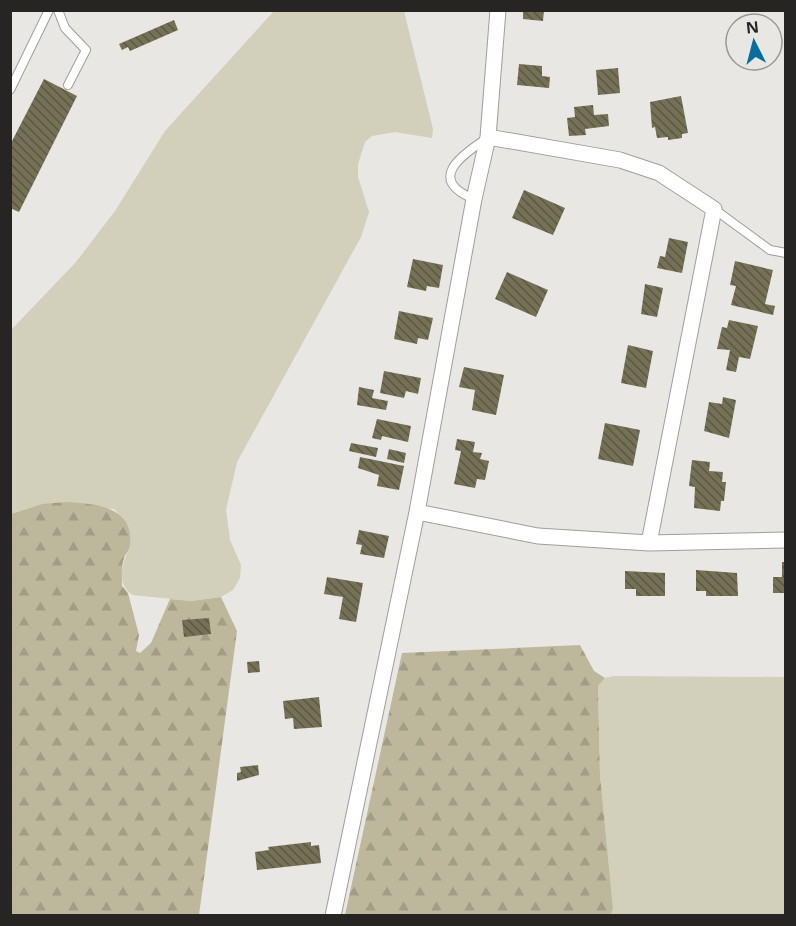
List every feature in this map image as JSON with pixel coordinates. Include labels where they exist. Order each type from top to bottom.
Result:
[{"type":"street","points":[[333,915],[417,512],[474,199],[488,137],[498,10]]},
{"type":"street","points":[[488,137],[630,163],[659,173],[714,209],[649,543]]},
{"type":"street","points":[[417,512],[538,536],[649,543],[786,540]]},
{"type":"lane","points":[[10,90],[49,10]]},
{"type":"lane","points":[[58,10],[65,28],[87,50],[68,85]]},
{"type":"lane","points":[[474,199],[458,192],[453,183],[452,170],[456,159],[488,137]]},
{"type":"lane","points":[[714,209],[770,250],[786,253]]},
{"type":"shaded area","points":[[274,11],[404,11],[433,129],[432,138],[395,132],[372,136],[365,142],[358,164],[358,177],[369,212],[361,237],[237,462],[226,510],[230,540],[241,565],[240,578],[233,590],[221,597],[191,601],[133,595],[124,586],[122,580],[124,560],[130,548],[124,519],[114,509],[42,504],[11,514],[11,330],[76,262],[115,211],[165,131]]},
{"type":"shaded area","points":[[614,676],[785,677],[785,915],[611,915],[613,908],[600,775],[598,686],[605,678]]},
{"type":"green space","points":[[67,502],[101,506],[119,515],[126,522],[130,532],[130,545],[122,564],[122,586],[128,593],[139,635],[136,651],[140,653],[151,643],[170,599],[191,601],[221,597],[237,631],[199,915],[11,916],[11,514],[42,504]]},
{"type":"green space","points":[[580,645],[594,671],[605,678],[598,686],[600,775],[613,908],[611,915],[345,915],[402,653]]},
{"type":"building","points":[[523,10],[544,10],[543,21],[523,19]]},
{"type":"building","points":[[174,20],[178,30],[130,51],[128,47],[122,50],[119,44]]},
{"type":"building","points":[[519,64],[542,66],[542,76],[550,77],[549,88],[517,85]]},
{"type":"building","points":[[618,68],[620,93],[598,95],[596,70]]},
{"type":"building","points":[[44,79],[77,96],[19,212],[10,208],[10,145]]},
{"type":"building","points":[[681,96],[688,133],[682,134],[682,138],[668,140],[668,137],[657,138],[655,127],[652,128],[650,102]]},
{"type":"building","points":[[593,105],[594,115],[608,114],[609,126],[585,129],[586,135],[569,136],[567,118],[575,117],[574,107]]},
{"type":"building","points":[[524,190],[565,208],[553,235],[512,218]]},
{"type":"building","points":[[669,238],[688,242],[682,273],[657,268],[660,256],[665,257]]},
{"type":"building","points":[[413,259],[443,265],[439,288],[427,286],[426,291],[407,287]]},
{"type":"building","points":[[735,261],[773,270],[765,304],[775,306],[773,315],[731,305],[736,286],[730,285]]},
{"type":"building","points":[[507,272],[548,290],[536,317],[495,299]]},
{"type":"building","points":[[645,284],[663,288],[657,317],[641,314]]},
{"type":"building","points":[[399,311],[433,318],[428,340],[418,338],[417,344],[394,339]]},
{"type":"building","points":[[729,320],[758,326],[750,359],[739,357],[736,372],[726,370],[730,350],[717,349],[722,327],[727,328]]},
{"type":"building","points":[[628,345],[653,351],[646,388],[621,383]]},
{"type":"building","points":[[464,367],[504,375],[496,415],[472,410],[475,390],[459,387]]},
{"type":"building","points":[[384,371],[421,378],[418,394],[406,391],[404,398],[380,393]]},
{"type":"building","points":[[359,387],[374,390],[372,398],[388,401],[386,410],[357,405]]},
{"type":"building","points":[[723,397],[736,400],[729,438],[704,431],[709,402],[722,404]]},
{"type":"building","points":[[377,419],[411,426],[408,442],[382,436],[381,440],[372,438]]},
{"type":"building","points":[[605,423],[640,430],[633,466],[598,459]]},
{"type":"building","points":[[457,439],[475,442],[473,452],[482,453],[480,459],[489,461],[485,480],[477,479],[475,488],[454,484],[461,451],[455,450]]},
{"type":"building","points":[[351,443],[378,448],[376,457],[349,451]]},
{"type":"building","points":[[389,449],[406,453],[404,463],[387,459]]},
{"type":"building","points":[[360,457],[404,466],[399,490],[377,486],[379,475],[358,468]]},
{"type":"building","points":[[692,460],[710,462],[709,471],[723,472],[722,482],[726,482],[724,501],[721,501],[720,511],[694,508],[695,487],[689,486]]},
{"type":"building","points":[[359,530],[389,536],[384,558],[360,554],[362,545],[356,544]]},
{"type":"building","points":[[782,562],[786,562],[786,593],[773,593],[773,577],[782,577]]},
{"type":"building","points":[[696,570],[737,573],[738,596],[706,596],[706,591],[696,591]]},
{"type":"building","points":[[625,571],[665,573],[665,596],[636,596],[636,589],[625,589]]},
{"type":"building","points":[[327,577],[363,583],[356,622],[339,619],[343,597],[324,594]]},
{"type":"building","points":[[209,618],[211,634],[184,637],[182,620]]},
{"type":"building","points":[[259,661],[260,672],[248,673],[247,662]]},
{"type":"building","points":[[319,697],[322,727],[294,729],[293,718],[285,719],[283,701]]},
{"type":"building","points":[[258,765],[259,775],[237,781],[237,773],[241,772],[240,767]]},
{"type":"building","points":[[311,842],[311,846],[319,845],[321,863],[257,870],[255,852],[269,850],[268,847]]}]
